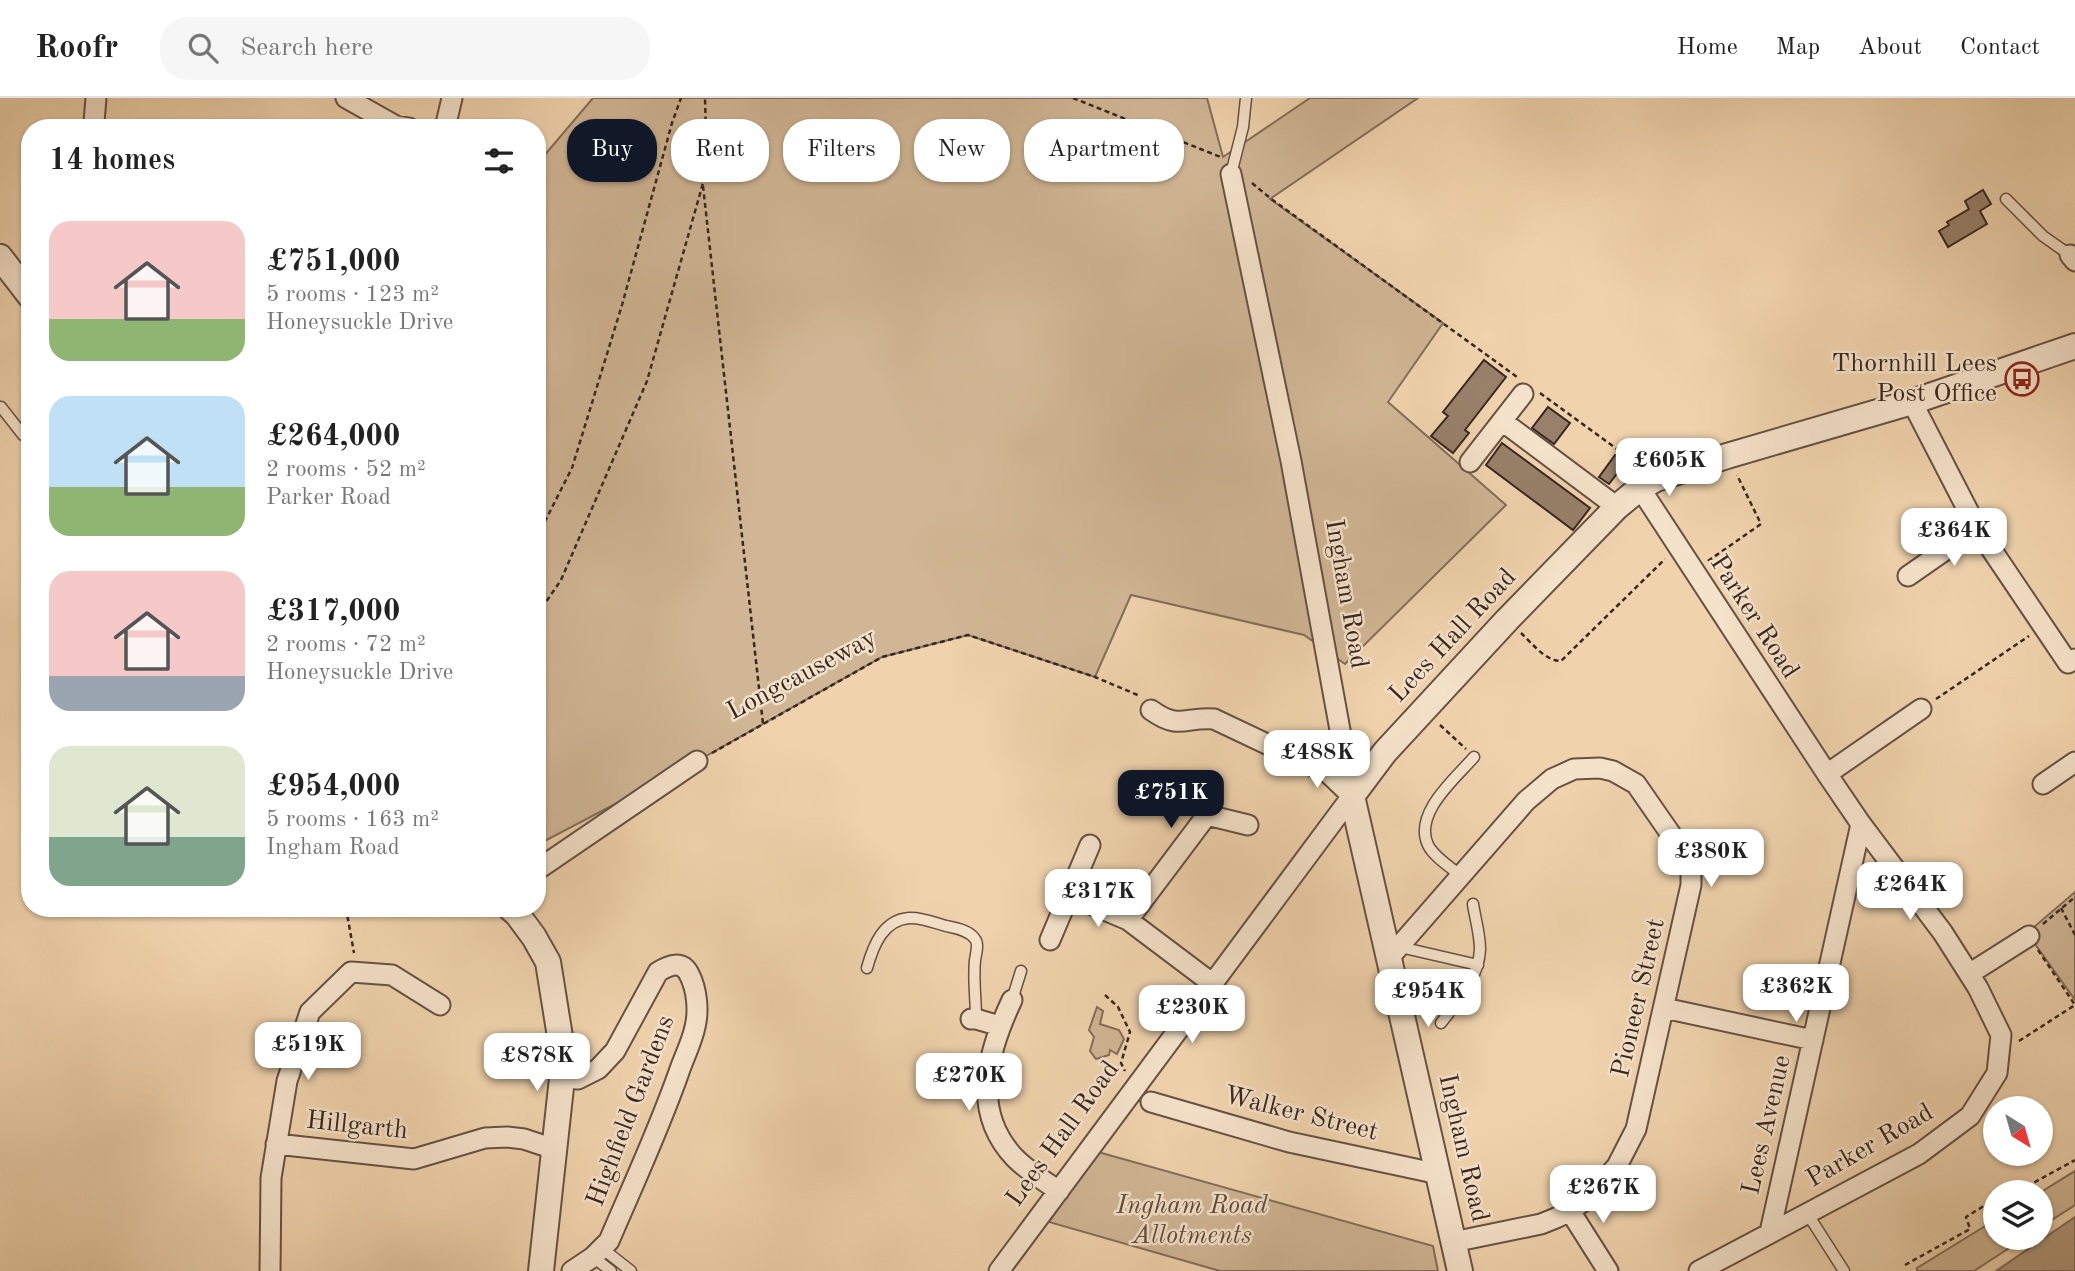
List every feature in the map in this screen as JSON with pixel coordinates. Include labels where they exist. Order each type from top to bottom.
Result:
[{"type":"street","points":[[346,98],[385,119]]},
{"type":"street","points":[[447,119],[452,98]]},
{"type":"street","points":[[94,99],[94,119]]},
{"type":"street","name":"Ingham Road","points":[[1231,170],[1296,485],[1352,796],[1394,952],[1460,1271]]},
{"type":"street","points":[[0,257],[21,284]]},
{"type":"street","name":"Lees Hall Road","points":[[999,1271],[1385,752],[1617,507],[1648,483],[1727,456],[1912,402],[2075,346]]},
{"type":"street","points":[[1470,462],[1502,421],[1524,386]]},
{"type":"street","points":[[1912,402],[1977,528],[2043,627],[2073,666]]},
{"type":"street","points":[[1502,421],[1617,507]]},
{"type":"street","name":"Parker Road","points":[[1648,483],[1677,547],[1861,824],[1943,933],[1969,974],[2001,1035],[1997,1073],[1970,1116],[1919,1154],[1699,1271]]},
{"type":"street","points":[[1908,576],[1977,528]]},
{"type":"street","points":[[1827,774],[1921,709]]},
{"type":"street","points":[[1151,710],[1160,717],[1175,722],[1214,719],[1328,773],[1352,796]]},
{"type":"street","points":[[546,864],[697,761]]},
{"type":"street","points":[[2043,784],[2075,762]]},
{"type":"street","name":"Pioneer Street","points":[[1394,952],[1526,801],[1552,779],[1574,769],[1600,768],[1625,776],[1636,784],[1691,867],[1691,885],[1636,1129],[1617,1166],[1592,1195],[1570,1210],[1541,1224],[1453,1242]]},
{"type":"street","points":[[1128,920],[1207,815],[1248,825]]},
{"type":"street","name":"Lees Avenue","points":[[1770,1232],[1861,824]]},
{"type":"street","points":[[1050,940],[1090,845]]},
{"type":"street","points":[[1069,895],[1128,920],[1213,984]]},
{"type":"street","points":[[519,917],[548,962],[561,1043],[562,1078],[541,1271]]},
{"type":"street","points":[[1969,974],[2029,936]]},
{"type":"street","name":"Highfield Gardens","points":[[562,1078],[578,1079],[598,1069],[615,1051],[658,972],[679,965],[686,968],[692,980],[697,1003],[696,1025],[669,1099],[609,1241],[598,1253]]},
{"type":"street","points":[[270,1271],[271,1178],[276,1144],[287,1081],[310,1012],[351,972],[392,975],[440,1005]]},
{"type":"street","points":[[1012,1000],[1000,1026],[987,1072],[987,1097],[993,1123],[1014,1158],[1059,1191]]},
{"type":"street","points":[[1664,1008],[1813,1040]]},
{"type":"street","points":[[974,1019],[1000,1026]]},
{"type":"street","name":"Walker Street","points":[[1151,1102],[1289,1142],[1439,1174]]},
{"type":"street","name":"Hillgarth","points":[[276,1144],[414,1159],[485,1138],[524,1139],[554,1149]]},
{"type":"street","points":[[1570,1210],[1604,1266]]},
{"type":"street","points":[[572,1271],[598,1253]]},
{"type":"lane","points":[[1231,170],[1246,98]]},
{"type":"lane","points":[[2006,198],[2043,236],[2073,258]]},
{"type":"lane","points":[[1,407],[21,432]]},
{"type":"lane","points":[[1460,875],[1429,846],[1425,834],[1428,813],[1440,795],[1474,757]]},
{"type":"lane","points":[[1441,1023],[1471,983],[1478,965],[1480,948],[1473,904]]},
{"type":"lane","points":[[867,968],[874,943],[896,922],[910,918],[966,932],[975,939],[977,945],[974,1019]]},
{"type":"lane","points":[[1394,952],[1478,965]]},
{"type":"lane","points":[[1012,1000],[1021,971]]},
{"type":"lane","points":[[1807,1213],[1844,1271]]},
{"type":"lane","points":[[598,1253],[611,1271]]},
{"type":"lane","points":[[598,1253],[631,1271]]},
{"type":"path","points":[[546,519],[572,468],[681,98]]},
{"type":"path","points":[[546,602],[561,580],[647,381],[707,169],[705,98]]},
{"type":"path","points":[[1073,98],[1223,158],[1231,170],[1524,386],[1648,483]]},
{"type":"path","points":[[703,183],[763,724]]},
{"type":"path","points":[[1693,572],[1761,524],[1727,456]]},
{"type":"path","points":[[1507,621],[1546,656],[1561,662],[1677,547]]},
{"type":"path","points":[[1921,709],[2043,627]]},
{"type":"path","name":"Longcauseway","points":[[697,761],[882,657],[968,635],[1095,677],[1139,695],[1151,710]]},
{"type":"path","points":[[1425,710],[1474,757]]},
{"type":"path","points":[[2020,1041],[2075,1005],[2029,936],[2075,897]]},
{"type":"path","points":[[2061,908],[2075,935]]},
{"type":"path","points":[[347,917],[354,950],[351,972]]},
{"type":"path","points":[[1105,995],[1118,1007],[1130,1031],[1121,1063],[1139,1083]]},
{"type":"path","points":[[2039,1180],[2075,1160]]},
{"type":"path","points":[[1905,1265],[1970,1229],[1966,1217],[1983,1206]]},
{"type":"green space","points":[[593,98],[1207,98],[1223,157],[1310,98],[1418,98],[1270,199],[1443,323],[1388,402],[1506,505],[1345,664],[1304,635],[1131,595],[1095,677],[968,635],[882,657],[697,761],[546,840],[546,153],[567,129],[567,182],[657,182],[657,119],[575,119]]},
{"type":"green space","points":[[2075,892],[2075,1000],[2027,933]]},
{"type":"green space","points":[[1097,1007],[1103,1011],[1100,1024],[1119,1030],[1124,1039],[1117,1054],[1110,1050],[1109,1055],[1096,1059],[1090,1051],[1094,1037],[1089,1030]]},
{"type":"green space","name":"Ingham Road Allotments","points":[[1098,1152],[1433,1246],[1438,1271],[1220,1271],[1049,1222]]},
{"type":"green space","points":[[2075,1171],[2075,1205],[2053,1219],[2053,1185]]},
{"type":"green space","points":[[1983,1227],[1983,1250],[2006,1250],[1974,1271],[1917,1271],[1917,1268]]},
{"type":"shaded area","points":[[2075,1217],[2075,1271],[1996,1271],[2027,1250],[2053,1250],[2053,1232]]},
{"type":"building","points":[[1983,190],[1991,204],[1980,211],[1987,224],[1948,247],[1939,231],[1949,225],[1947,222],[1969,209],[1965,201]]},
{"type":"building","points":[[1484,360],[1506,377],[1465,430],[1469,433],[1453,453],[1431,436],[1448,416],[1443,412]]},
{"type":"building","points":[[1548,407],[1570,423],[1554,444],[1532,428]]},
{"type":"building","points":[[1502,443],[1590,508],[1573,530],[1486,465]]},
{"type":"building","points":[[1615,455],[1626,462],[1609,484],[1599,477]]},
{"type":"place","name":"Thornhill Lees Post Office","points":[[2022,379]]}]
